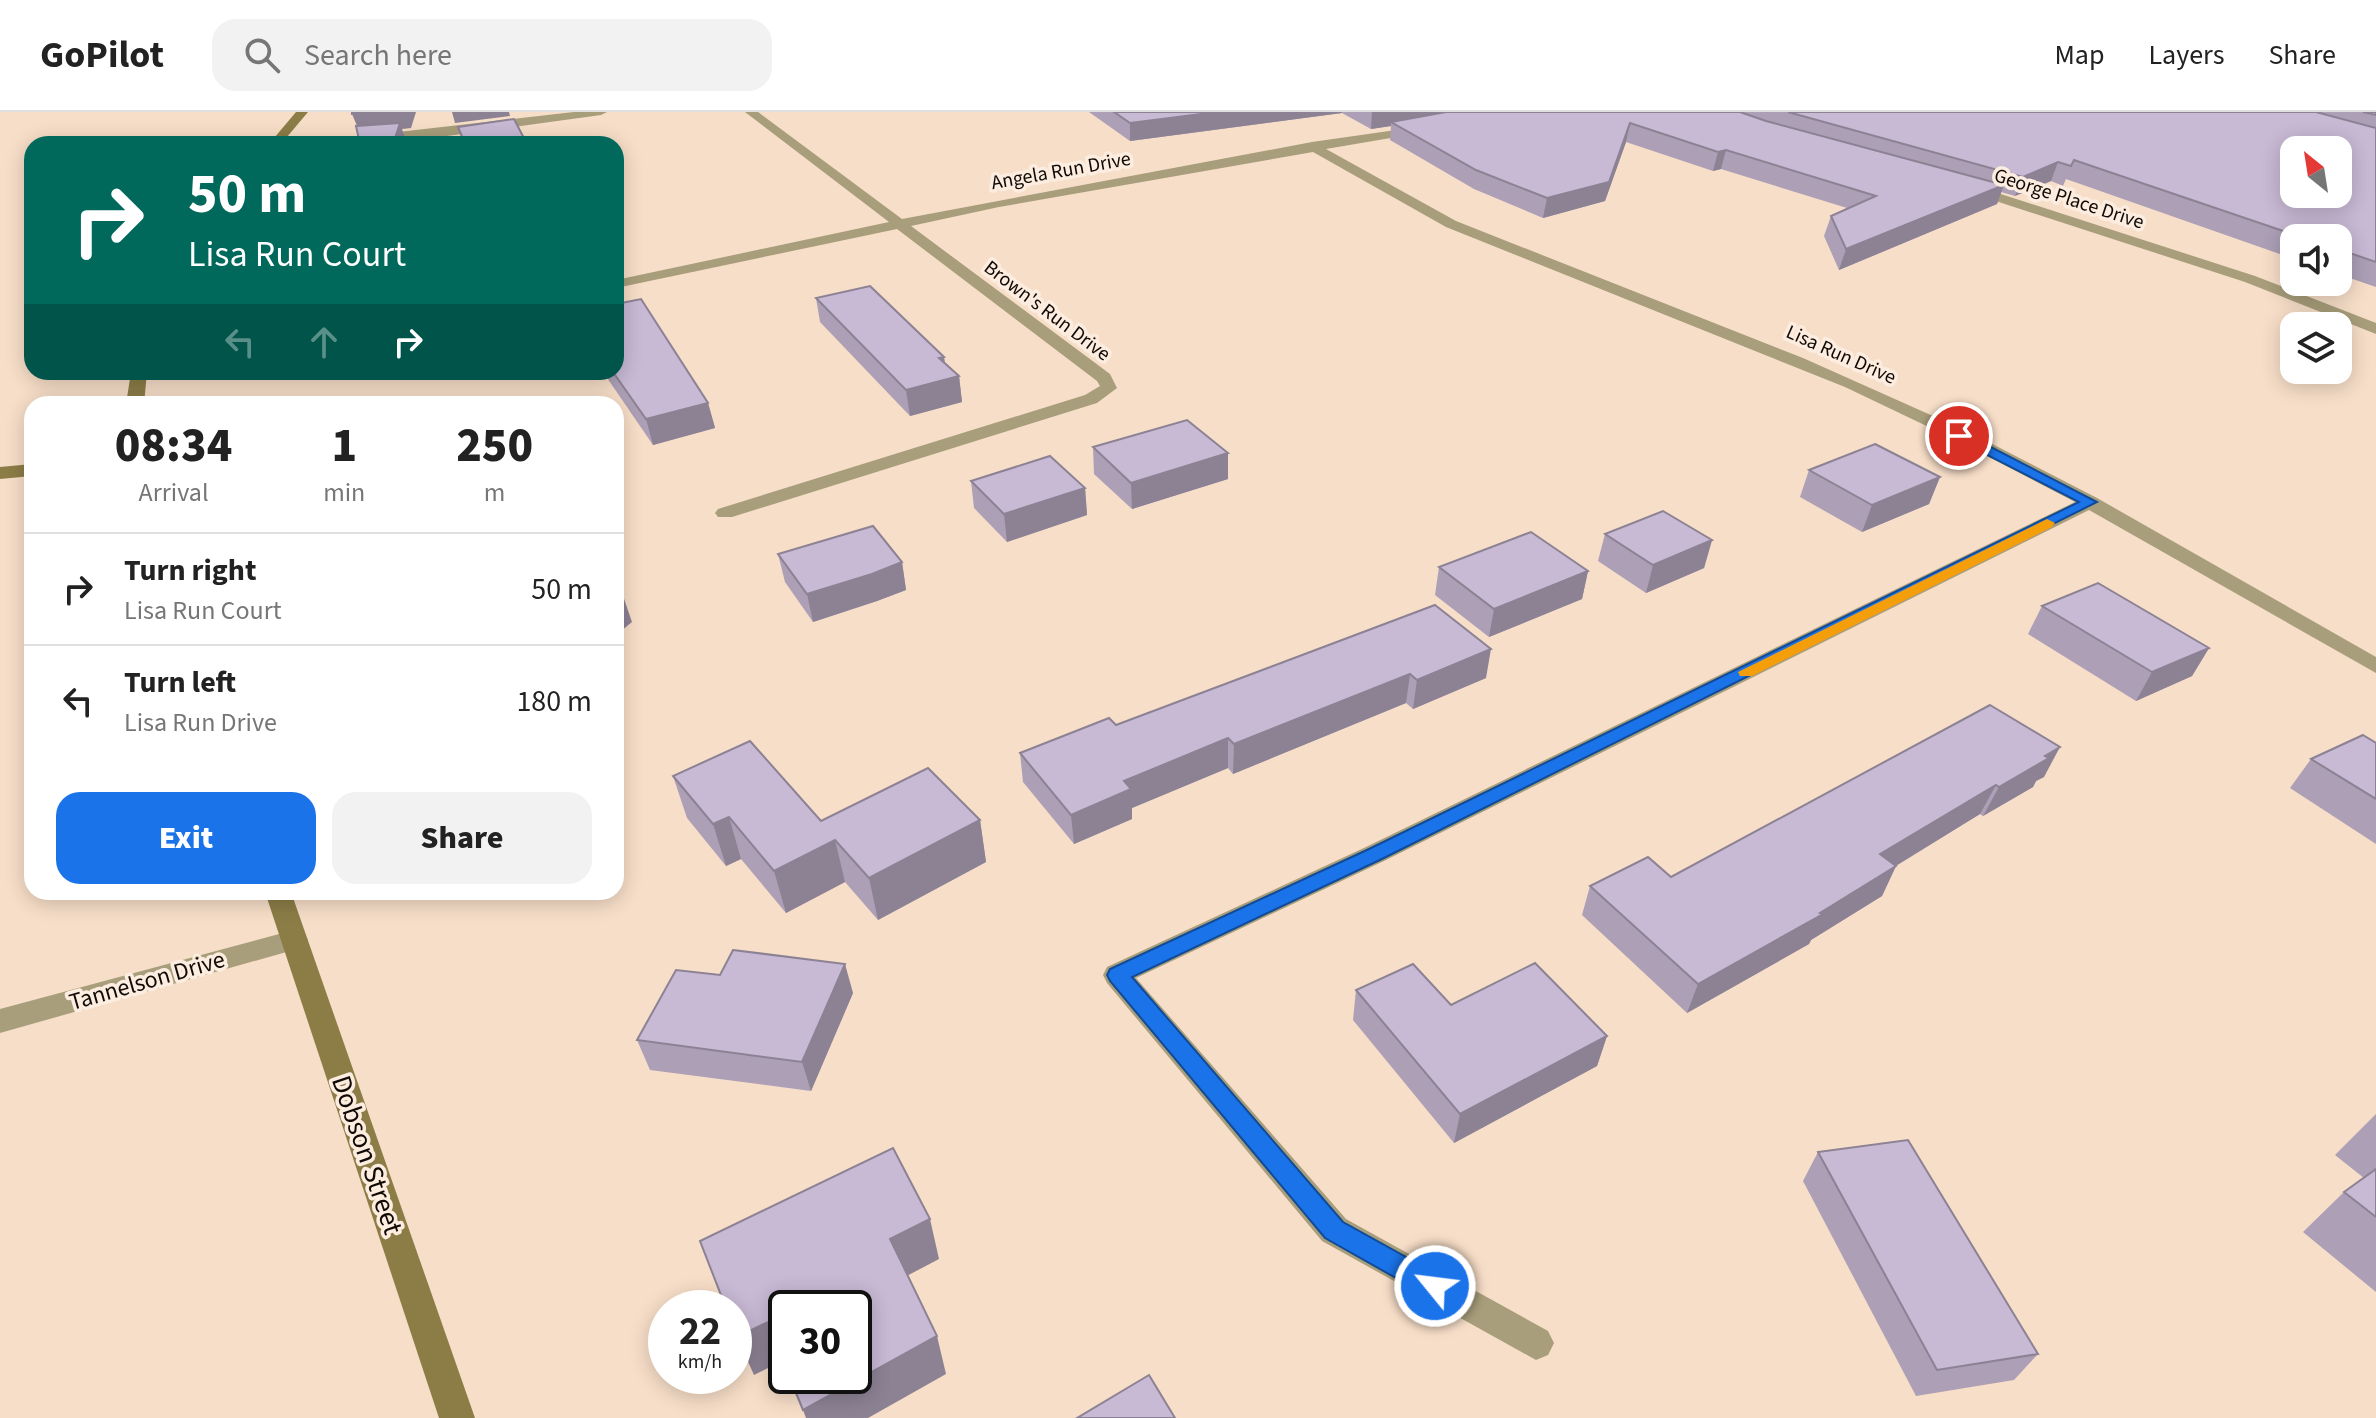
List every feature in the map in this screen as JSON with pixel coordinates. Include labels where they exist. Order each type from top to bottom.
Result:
[{"type":"street","points":[[282,136],[302,112]]},
{"type":"street","points":[[411,136],[601,112]]},
{"type":"street","name":"Brown's Run Drive","points":[[725,513],[1091,399],[1109,388],[1104,378],[751,112]]},
{"type":"street","name":"Angela Run Drive","points":[[624,282],[895,223],[1312,146],[1432,127]]},
{"type":"street","name":"Lisa Run Drive","points":[[1312,146],[1420,208],[1471,233],[1772,349],[1907,409],[2090,502],[2376,666]]},
{"type":"street","name":"George Place Drive","points":[[1956,185],[2250,279],[2376,329]]},
{"type":"street","points":[[0,473],[24,471]]},
{"type":"street","points":[[1536,1343],[1334,1230],[1117,975],[1375,854],[2090,502]]},
{"type":"street","name":"Dobson Street","points":[[281,900],[457,1418]]},
{"type":"street","name":"Tannelson Drive","points":[[0,1021],[294,940]]},
{"type":"building","points":[[1114,112],[1217,112],[1130,123]]},
{"type":"building","points":[[1446,112],[1740,112],[2004,185],[1846,249],[1831,216],[1876,196],[1726,150],[1718,152],[1630,123],[1609,182],[1547,198],[1476,170],[1391,122]]},
{"type":"building","points":[[1788,112],[2316,112],[2376,128],[2376,262],[2352,254],[2352,224],[2280,224],[2280,230],[2074,160],[2071,166],[2058,162],[2023,177]]},
{"type":"building","points":[[514,119],[523,136],[462,136],[458,127]]},
{"type":"building","points":[[400,123],[396,136],[358,136],[356,126]]},
{"type":"building","points":[[870,286],[944,357],[939,358],[959,376],[906,390],[816,298]]},
{"type":"building","points":[[641,299],[708,403],[646,419],[619,380],[624,380],[624,302]]},
{"type":"building","points":[[1187,420],[1228,453],[1131,483],[1093,447]]},
{"type":"building","points":[[1875,444],[1940,477],[1872,505],[1809,470]]},
{"type":"building","points":[[1050,456],[1085,488],[1004,514],[971,481]]},
{"type":"building","points":[[1663,511],[1712,540],[1653,565],[1605,534]]},
{"type":"building","points":[[873,526],[902,562],[807,594],[778,554]]},
{"type":"building","points":[[1531,532],[1588,571],[1494,609],[1439,567]]},
{"type":"building","points":[[2098,583],[2209,648],[2152,672],[2042,606]]},
{"type":"building","points":[[1435,605],[1491,649],[1417,680],[1410,674],[1234,744],[1228,738],[1124,781],[1131,789],[1071,815],[1020,753],[1109,718],[1116,725]]},
{"type":"building","points":[[1990,705],[2060,747],[2045,756],[2049,758],[1999,787],[1996,785],[1880,854],[1896,866],[1820,913],[1823,914],[1698,984],[1590,886],[1648,857],[1671,877]]},
{"type":"building","points":[[2363,735],[2376,743],[2376,799],[2311,759]]},
{"type":"building","points":[[750,741],[821,821],[928,768],[980,820],[869,878],[835,840],[774,871],[729,817],[713,824],[673,776]]},
{"type":"building","points":[[733,950],[845,964],[802,1062],[637,1040],[676,970],[720,975]]},
{"type":"building","points":[[1535,963],[1607,1036],[1460,1114],[1356,990],[1413,964],[1451,1005]]},
{"type":"building","points":[[1908,1140],[2038,1354],[1937,1370],[1818,1152]]},
{"type":"building","points":[[893,1148],[930,1219],[890,1239],[937,1336],[872,1372],[872,1290],[768,1290],[768,1322],[752,1330],[752,1290],[719,1290],[700,1241]]},
{"type":"building","points":[[2376,1169],[2376,1217],[2344,1192]]},
{"type":"building","points":[[1149,1375],[1175,1418],[1077,1418]]},
{"type":"building","points":[[796,1394],[832,1394],[803,1410]]},
{"type":"slow traffic","points":[[1746,672],[2047,523]]},
{"type":"route","points":[[1435,1286],[1334,1230],[1117,975],[1375,854],[2090,502],[1959,436]]}]
